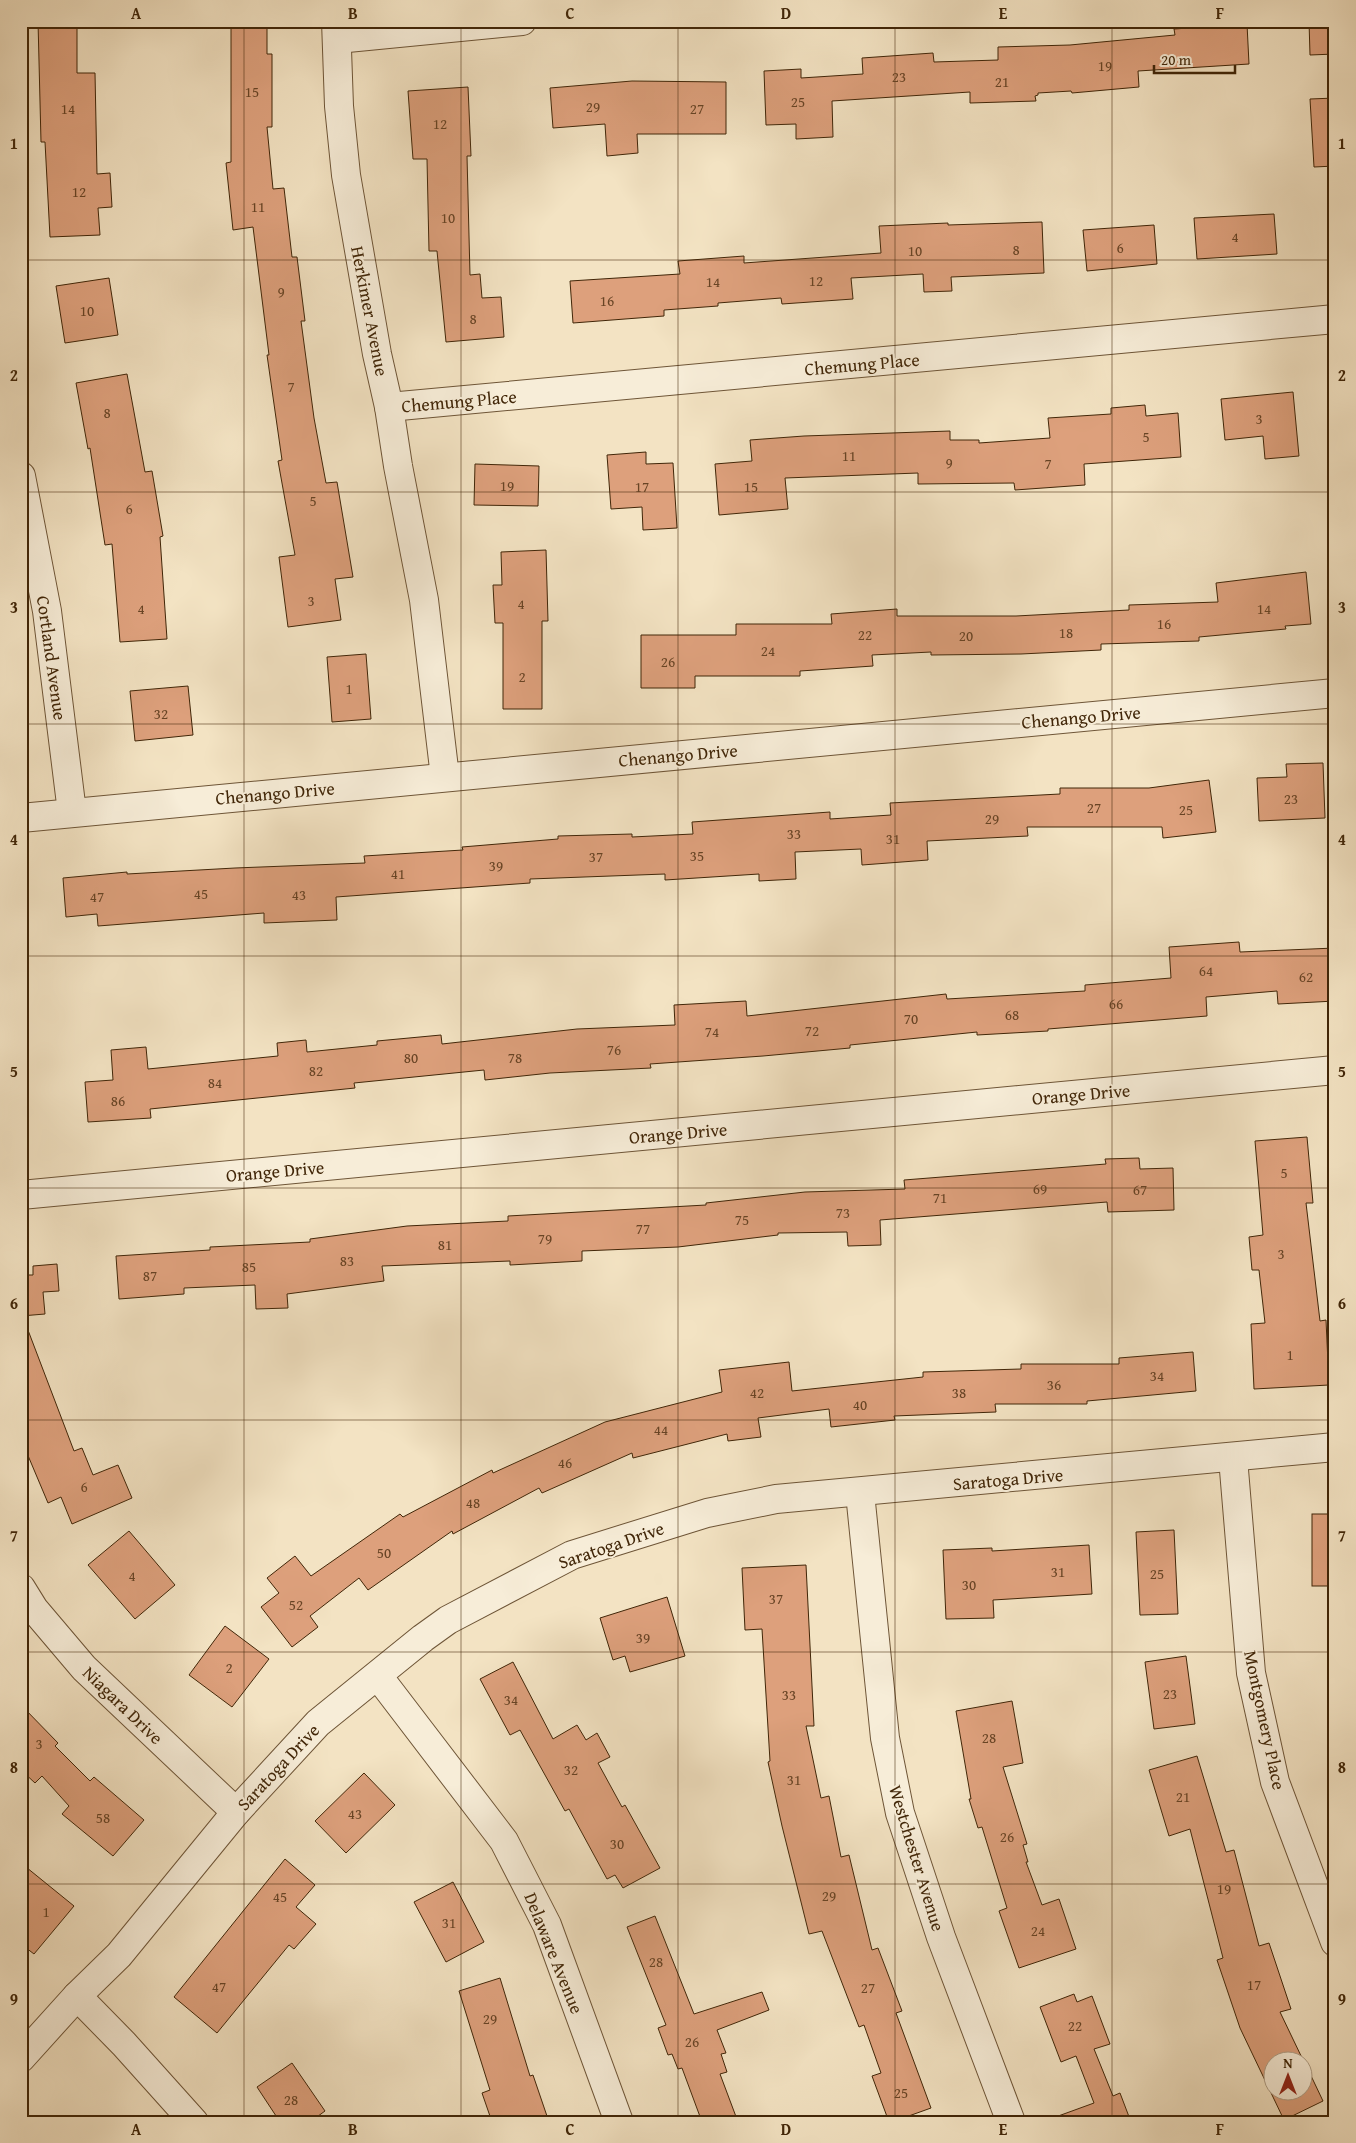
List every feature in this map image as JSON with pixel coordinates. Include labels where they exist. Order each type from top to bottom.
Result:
[{"type":"street","points":[[337,30],[522,21]]},
{"type":"street","name":"Herkimer Avenue","points":[[337,30],[339,106],[346,175],[377,354],[389,407],[398,466],[424,600],[445,777]]},
{"type":"street","name":"Chemung Place","points":[[389,407],[1335,319]]},
{"type":"street","name":"Cortland Avenue","points":[[21,476],[47,611],[72,812]]},
{"type":"street","name":"Chenango Drive","points":[[21,818],[1335,692]]},
{"type":"street","name":"Orange Drive","points":[[21,1195],[1335,1070]]},
{"type":"street","name":"Saratoga Drive","points":[[21,2058],[119,1955],[236,1812],[318,1723],[448,1620],[572,1555],[707,1513],[776,1499],[860,1493],[1335,1447]]},
{"type":"street","name":"Montgomery Place","points":[[1233,1458],[1251,1673],[1275,1782],[1335,1942]]},
{"type":"street","name":"Westchester Avenue","points":[[860,1493],[884,1738],[900,1813],[941,1937],[1011,2122]]},
{"type":"street","name":"Niagara Drive","points":[[21,1588],[34,1609],[84,1668],[236,1812]]},
{"type":"street","name":"Delaware Avenue","points":[[378,1676],[504,1841],[547,1925],[619,2122]]},
{"type":"street","points":[[78,1996],[194,2122]]},
{"type":"building","points":[[38,21],[77,21],[77,73],[95,73],[97,174],[110,173],[112,207],[98,208],[100,235],[50,237],[45,142],[41,142]]},
{"type":"building","points":[[231,21],[267,21],[267,54],[272,54],[272,127],[267,127],[273,189],[284,188],[292,257],[297,257],[305,321],[301,321],[314,418],[326,483],[337,482],[353,577],[335,579],[341,620],[288,627],[279,557],[295,555],[278,461],[282,460],[267,355],[269,355],[253,227],[233,230],[226,163],[231,162]]},
{"type":"building","points":[[1309,21],[1335,21],[1335,54],[1310,55]]},
{"type":"building","points":[[1247,24],[1249,64],[1138,71],[1139,87],[1072,93],[1071,91],[1038,93],[1035,96],[1036,101],[970,103],[970,92],[832,101],[833,137],[796,139],[796,124],[766,125],[764,71],[801,69],[801,78],[863,74],[862,58],[933,53],[934,62],[998,60],[998,47],[1070,45],[1175,35],[1174,29]]},
{"type":"building","points":[[632,81],[726,82],[726,134],[637,134],[638,153],[607,156],[605,124],[553,128],[550,88]]},
{"type":"building","points":[[468,87],[471,156],[467,156],[470,275],[480,274],[482,298],[501,297],[504,337],[446,342],[437,251],[429,251],[427,159],[413,159],[408,91]]},
{"type":"building","points":[[1335,98],[1335,166],[1314,167],[1310,99]]},
{"type":"building","points":[[1274,214],[1277,254],[1197,259],[1194,218]]},
{"type":"building","points":[[1042,222],[1044,273],[951,277],[952,291],[924,292],[923,274],[851,278],[853,299],[782,304],[781,298],[718,303],[718,306],[664,310],[664,316],[573,323],[570,281],[680,274],[678,261],[744,256],[744,263],[881,253],[879,226]]},
{"type":"building","points":[[1154,225],[1157,264],[1087,271],[1083,230]]},
{"type":"building","points":[[109,278],[118,335],[65,343],[56,286]]},
{"type":"building","points":[[127,374],[145,472],[152,471],[163,536],[160,537],[167,639],[120,642],[112,544],[105,545],[90,448],[88,449],[76,383]]},
{"type":"building","points":[[1293,392],[1299,456],[1265,459],[1263,436],[1225,440],[1221,399]]},
{"type":"building","points":[[1145,405],[1146,416],[1178,413],[1181,457],[1084,464],[1085,485],[1015,490],[1014,483],[918,484],[918,473],[785,478],[788,509],[719,515],[715,464],[752,461],[750,440],[804,436],[950,431],[950,440],[979,440],[979,443],[1050,438],[1048,418],[1111,414],[1111,408]]},
{"type":"building","points":[[646,452],[646,464],[673,463],[677,528],[643,530],[642,507],[611,509],[607,455]]},
{"type":"building","points":[[475,464],[539,466],[538,506],[474,505]]},
{"type":"building","points":[[546,550],[548,621],[542,621],[542,709],[503,709],[503,623],[495,623],[493,585],[502,585],[501,552]]},
{"type":"building","points":[[1306,572],[1311,624],[1285,626],[1286,629],[1199,637],[1199,641],[1101,644],[1101,650],[1021,654],[931,655],[931,652],[872,655],[873,666],[800,671],[800,676],[695,676],[695,688],[641,688],[641,635],[736,635],[736,624],[832,624],[831,614],[897,609],[897,616],[1016,616],[1129,610],[1129,605],[1218,602],[1216,583]]},
{"type":"building","points":[[366,654],[371,719],[332,722],[327,657]]},
{"type":"building","points":[[188,686],[193,735],[135,741],[130,691]]},
{"type":"building","points":[[1323,763],[1325,818],[1259,821],[1257,778],[1287,777],[1286,764]]},
{"type":"building","points":[[1209,780],[1216,832],[1163,838],[1162,827],[1027,827],[1028,836],[927,841],[928,860],[862,865],[861,849],[795,852],[796,879],[759,881],[759,874],[665,880],[665,874],[530,879],[530,883],[336,897],[337,920],[264,923],[264,913],[98,926],[97,914],[66,917],[63,878],[127,872],[127,874],[365,863],[364,856],[463,850],[462,847],[558,839],[558,836],[632,834],[632,837],[693,834],[692,822],[830,812],[830,819],[891,815],[890,803],[1060,794],[1060,788],[1149,788]]},
{"type":"building","points":[[1239,942],[1240,952],[1335,948],[1335,1001],[1278,1004],[1277,991],[1206,997],[1207,1016],[1048,1029],[1048,1031],[977,1035],[977,1032],[850,1045],[850,1048],[650,1064],[651,1068],[550,1073],[485,1080],[484,1070],[354,1083],[355,1088],[150,1109],[151,1118],[88,1122],[85,1082],[113,1080],[111,1050],[146,1047],[148,1069],[278,1056],[277,1043],[306,1040],[307,1052],[377,1045],[377,1041],[441,1035],[442,1044],[577,1029],[675,1025],[674,1005],[746,1001],[747,1016],[946,994],[947,999],[1085,991],[1085,985],[1171,978],[1169,947]]},
{"type":"building","points":[[1307,1137],[1313,1203],[1306,1203],[1320,1321],[1326,1320],[1329,1385],[1254,1389],[1251,1324],[1265,1323],[1259,1270],[1252,1270],[1249,1237],[1263,1235],[1255,1141]]},
{"type":"building","points":[[1139,1158],[1140,1169],[1173,1168],[1174,1210],[1108,1212],[1107,1202],[880,1220],[881,1245],[848,1246],[847,1232],[778,1233],[778,1235],[678,1247],[582,1251],[582,1261],[510,1265],[510,1261],[382,1266],[384,1281],[287,1294],[288,1308],[256,1309],[255,1285],[184,1288],[184,1294],[119,1299],[116,1256],[210,1250],[210,1247],[310,1242],[310,1239],[407,1226],[508,1221],[508,1216],[706,1205],[706,1203],[805,1192],[905,1189],[904,1180],[1106,1164],[1105,1159]]},
{"type":"building","points":[[57,1264],[59,1291],[43,1292],[45,1314],[21,1316],[21,1275],[33,1275],[33,1266]]},
{"type":"building","points":[[21,1317],[23,1317],[74,1451],[82,1448],[93,1475],[118,1465],[132,1498],[72,1524],[61,1497],[48,1503],[21,1439]]},
{"type":"building","points":[[1193,1352],[1196,1391],[1087,1401],[1087,1404],[995,1404],[996,1412],[894,1416],[895,1420],[831,1427],[829,1409],[758,1418],[761,1437],[728,1441],[727,1434],[633,1458],[632,1453],[542,1493],[539,1488],[453,1534],[452,1531],[368,1590],[359,1578],[310,1616],[318,1627],[292,1647],[261,1607],[279,1593],[267,1578],[295,1556],[311,1576],[400,1514],[403,1517],[492,1470],[493,1473],[605,1422],[722,1392],[719,1370],[789,1362],[792,1391],[923,1377],[923,1372],[1021,1369],[1021,1364],[1119,1364],[1119,1358]]},
{"type":"building","points":[[1312,1514],[1335,1514],[1335,1586],[1312,1586]]},
{"type":"building","points":[[1174,1530],[1178,1614],[1140,1615],[1136,1532]]},
{"type":"building","points":[[129,1531],[175,1585],[135,1619],[88,1565]]},
{"type":"building","points":[[1089,1545],[1092,1594],[993,1600],[994,1618],[946,1619],[943,1550],[992,1548],[992,1551]]},
{"type":"building","points":[[806,1565],[814,1726],[806,1726],[821,1798],[829,1796],[841,1857],[849,1855],[872,1950],[878,1948],[902,2011],[896,2013],[931,2108],[892,2122],[889,2122],[872,2076],[881,2073],[864,2025],[859,2027],[822,1931],[809,1934],[768,1762],[770,1761],[762,1629],[745,1630],[742,1568]]},
{"type":"building","points":[[667,1597],[685,1656],[630,1672],[625,1656],[613,1660],[600,1618]]},
{"type":"building","points":[[225,1626],[269,1659],[232,1707],[189,1675]]},
{"type":"building","points":[[1186,1656],[1195,1724],[1154,1729],[1145,1662]]},
{"type":"building","points":[[513,1662],[553,1739],[577,1725],[586,1740],[597,1733],[610,1757],[598,1763],[622,1807],[625,1805],[660,1868],[623,1888],[615,1875],[607,1879],[569,1809],[565,1811],[520,1730],[510,1735],[480,1679]]},
{"type":"building","points":[[1012,1701],[1023,1763],[1003,1767],[1027,1844],[1023,1845],[1028,1862],[1026,1862],[1042,1905],[1059,1899],[1076,1949],[1019,1968],[999,1911],[1007,1908],[982,1827],[978,1828],[969,1799],[971,1799],[956,1711]]},
{"type":"building","points":[[21,1705],[58,1743],[55,1746],[90,1781],[94,1777],[144,1820],[113,1856],[62,1814],[69,1806],[42,1776],[35,1783],[21,1770]]},
{"type":"building","points":[[1197,1756],[1226,1852],[1234,1850],[1259,1946],[1269,1943],[1291,2009],[1280,2012],[1298,2050],[1264,2050],[1264,2078],[1240,2028],[1217,1960],[1223,1958],[1190,1829],[1169,1836],[1149,1770]]},
{"type":"building","points":[[364,1773],[395,1805],[346,1853],[315,1821]]},
{"type":"building","points":[[285,1859],[315,1885],[296,1907],[316,1924],[294,1949],[289,1945],[217,2033],[174,1997]]},
{"type":"building","points":[[21,1863],[74,1906],[34,1954],[21,1944]]},
{"type":"building","points":[[453,1882],[484,1942],[446,1962],[414,1902]]},
{"type":"building","points":[[655,1916],[694,2014],[762,1992],[769,2010],[717,2030],[726,2053],[721,2054],[727,2072],[720,2074],[738,2122],[702,2122],[682,2068],[678,2069],[672,2054],[668,2055],[658,2028],[666,2025],[627,1927]]},
{"type":"building","points":[[500,1978],[530,2076],[533,2075],[549,2122],[492,2122],[482,2093],[490,2090],[459,1991]]},
{"type":"building","points":[[1074,1994],[1077,2002],[1092,1996],[1110,2044],[1094,2049],[1113,2096],[1120,2093],[1131,2122],[1050,2122],[1050,2119],[1094,2103],[1076,2056],[1061,2062],[1040,2007]]},
{"type":"building","points":[[292,2063],[325,2111],[310,2122],[280,2122],[257,2087]]},
{"type":"building","points":[[1314,2082],[1323,2101],[1284,2120],[1274,2100],[1314,2100]]}]
